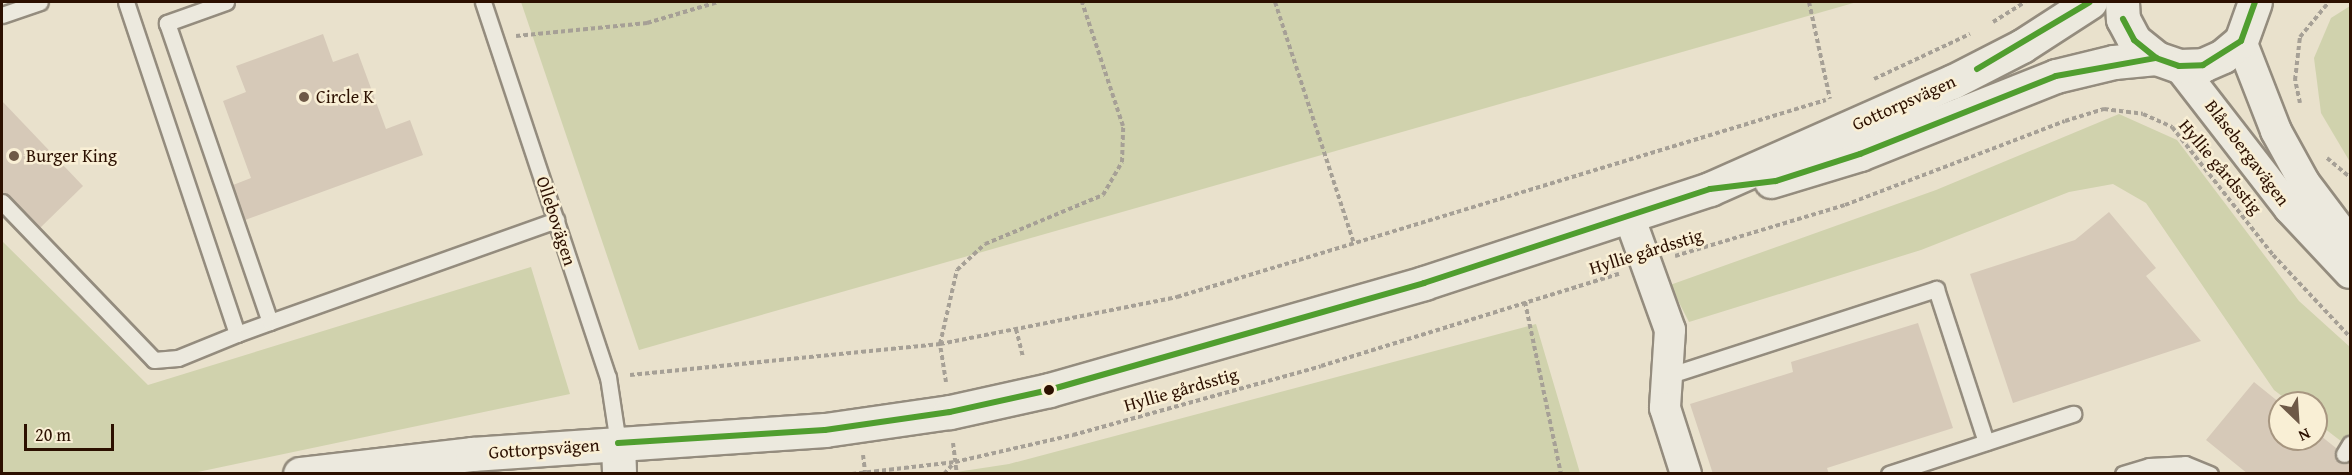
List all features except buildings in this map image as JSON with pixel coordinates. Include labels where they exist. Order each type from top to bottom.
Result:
[{"type":"street","name":"Gottorpsvägen","points":[[300,474],[472,454],[619,458],[950,412],[1049,390],[1424,283],[1710,189],[1952,82],[2022,46],[2090,2]]},
{"type":"street","points":[[2122,2],[2123,19],[2134,40],[2168,62]]},
{"type":"street","name":"Gottorpsvägen","points":[[1710,189],[1776,181],[1860,154],[2056,76],[2114,62],[2168,62],[2203,65],[2223,56],[2241,41],[2260,5]]},
{"type":"street","name":"Blåsebergavägen","points":[[2241,41],[2276,131],[2339,233],[2350,273]]},
{"type":"street","name":"Blåsebergavägen","points":[[2168,62],[2339,233]]},
{"type":"street","points":[[1629,216],[1670,330],[1665,408],[1686,474]]},
{"type":"street","name":"Gottorpsvägen","points":[[380,474],[472,454]]},
{"type":"lane","points":[[2,15],[40,2]]},
{"type":"lane","points":[[126,2],[237,334]]},
{"type":"lane","points":[[226,2],[166,23],[270,322]]},
{"type":"lane","name":"Ollebovägen","points":[[483,2],[608,377],[619,458]]},
{"type":"lane","points":[[2,202],[153,360],[178,358],[237,334],[556,220]]},
{"type":"lane","points":[[1667,376],[1936,289],[1986,442]]},
{"type":"lane","points":[[1889,474],[2073,414]]},
{"type":"lane","points":[[2123,474],[2149,466],[2185,464],[2210,474]]},
{"type":"path","points":[[495,38],[647,23],[718,2]]},
{"type":"path","points":[[940,344],[957,270],[985,244],[1103,195],[1122,162],[1123,126],[1082,2]]},
{"type":"path","points":[[1275,2],[1354,243]]},
{"type":"path","points":[[1809,2],[1830,99]]},
{"type":"path","points":[[1989,25],[2025,2]]},
{"type":"path","points":[[2301,107],[2295,80],[2300,37],[2329,2]]},
{"type":"path","points":[[1862,84],[1978,30]]},
{"type":"path","points":[[608,377],[940,344],[1177,297],[1830,99],[1840,94]]},
{"type":"path","name":"Hyllie gårdsstig","points":[[852,474],[955,462],[1321,366],[1845,205],[2104,109],[2143,114],[2172,127],[2273,255],[2350,337]]},
{"type":"path","points":[[1525,302],[1561,474]]},
{"type":"path","points":[[1016,329],[1023,357]]},
{"type":"path","points":[[863,453],[865,472]]},
{"type":"path","points":[[944,474],[955,462]]},
{"type":"path","points":[[955,462],[957,474]]},
{"type":"green space","points":[[521,2],[1857,2],[639,350]]},
{"type":"green space","points":[[2350,6],[2350,162],[2321,113],[2314,58],[2331,18]]},
{"type":"green space","points":[[2119,114],[2177,140],[2299,301],[2350,347],[2350,448],[2328,431],[2328,391],[2274,390],[2146,203],[2113,184],[2069,192],[1921,250],[1689,322],[1670,285],[1936,190]]},
{"type":"green space","points":[[2,241],[148,385],[531,267],[570,394],[193,473],[2,473]]},
{"type":"green space","points":[[1536,324],[1580,473],[950,473],[1009,464]]},
{"type":"transit line","points":[[1977,69],[2090,2]]},
{"type":"transit line","points":[[2123,19],[2134,40],[2156,58],[2179,66],[2203,65],[2241,41],[2255,2]]},
{"type":"transit line","points":[[618,443],[825,430],[950,412],[1049,390],[1424,283],[1710,189],[1776,181],[1860,154],[2056,76],[2156,58]]},
{"type":"place","name":"Circle K","points":[[304,97]]},
{"type":"place","name":"Burger King","points":[[14,156]]}]
